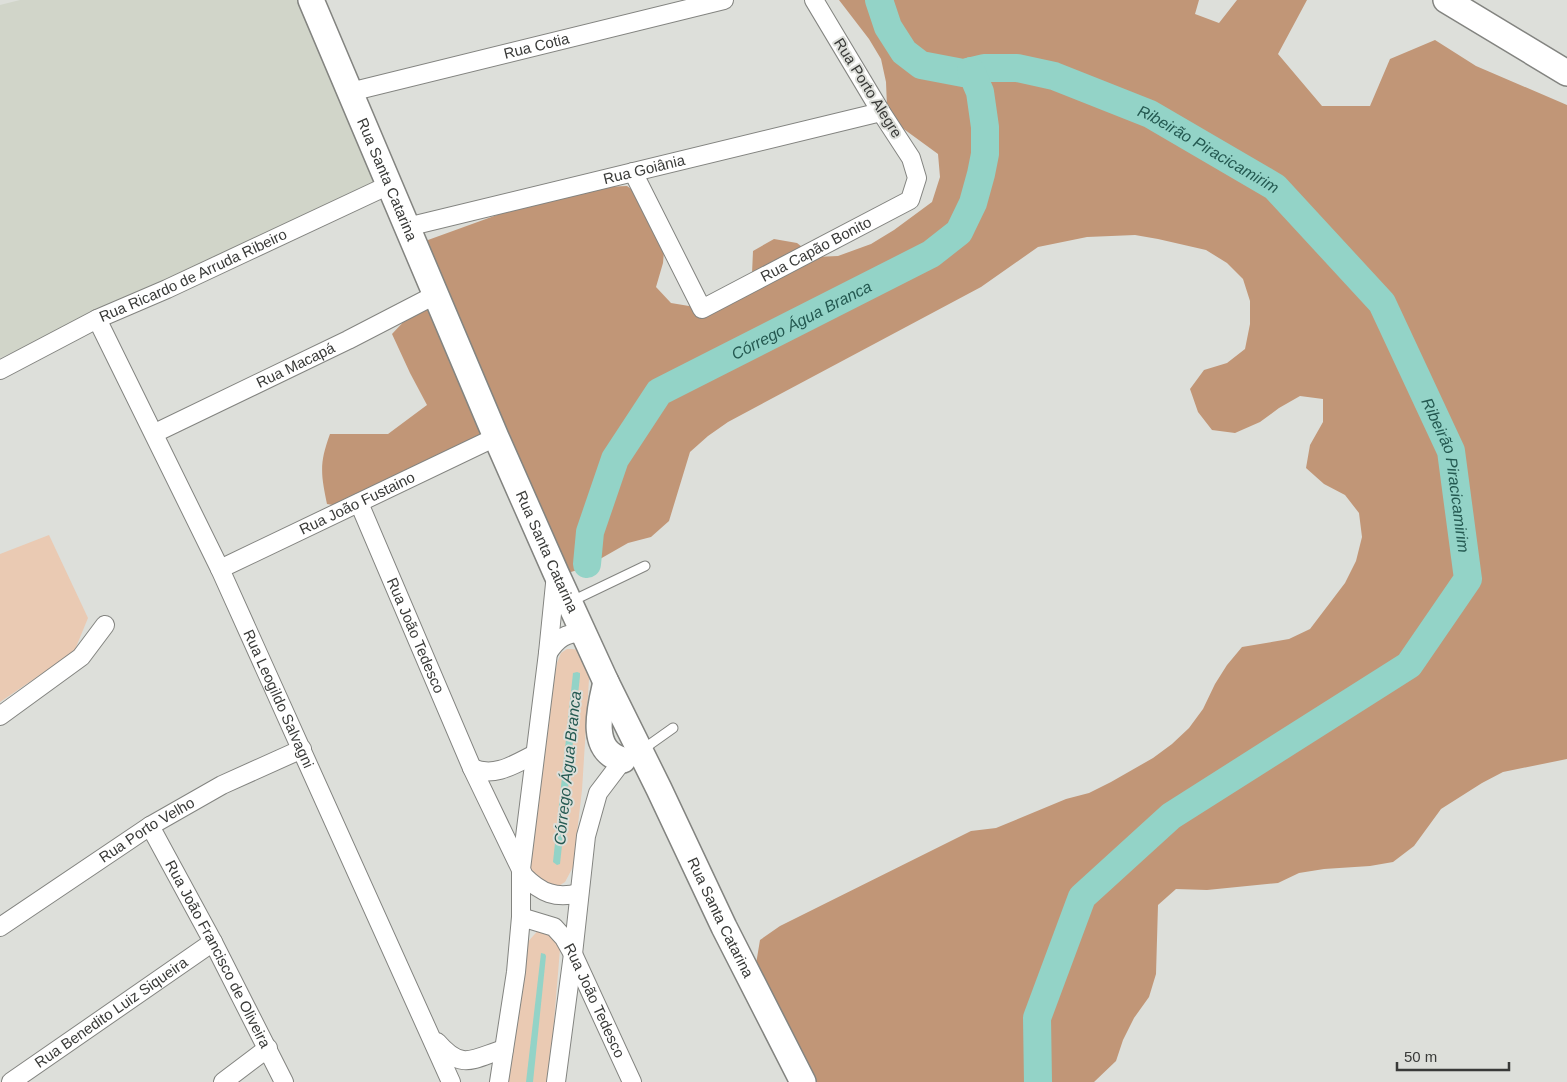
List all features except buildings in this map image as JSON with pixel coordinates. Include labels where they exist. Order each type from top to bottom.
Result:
[{"type":"street","name":"Rua Cotia","points":[[350,92],[724,0]]},
{"type":"street","name":"Rua Porto Alegre","points":[[814,0],[911,158],[916,178]]},
{"type":"street","points":[[1446,0],[1567,73]]},
{"type":"street","points":[[1474,0],[1567,55]]},
{"type":"street","name":"Rua Santa Catarina","points":[[315,4],[406,227],[496,437],[606,682],[599,717],[602,742],[606,750],[613,757],[632,755],[724,927],[803,1082]]},
{"type":"street","name":"Rua Goiânia","points":[[406,227],[881,112]]},
{"type":"street","name":"Rua Capão Bonito","points":[[633,172],[702,308],[910,200],[916,178]]},
{"type":"street","name":"Rua Ricardo de Arruda Ribeiro","points":[[0,370],[98,319],[167,289],[389,185]]},
{"type":"street","name":"Rua Macapá","points":[[155,433],[348,340],[436,295]]},
{"type":"street","name":"Rua Leogildo Salvagni","points":[[98,319],[220,569],[451,1082]]},
{"type":"street","name":"Rua João Fustaino","points":[[220,569],[496,437]]},
{"type":"street","name":"Rua João Tedesco","points":[[359,503],[472,768],[524,876],[544,892],[566,896],[579,893]]},
{"type":"street","points":[[499,1082],[516,972],[521,917],[521,869],[556,574]]},
{"type":"street","points":[[0,716],[81,657],[105,625]]},
{"type":"street","points":[[548,653],[555,642],[562,637],[574,632],[583,633]]},
{"type":"street","name":"Rua Porto Velho","points":[[0,927],[150,826],[222,785],[302,749]]},
{"type":"street","points":[[472,768],[486,772],[498,771],[535,754]]},
{"type":"street","points":[[556,1082],[574,954],[586,836],[598,793],[632,755]]},
{"type":"street","name":"Rua João Francisco de Oliveira","points":[[150,826],[213,942],[284,1082]]},
{"type":"street","name":"Rua João Tedesco","points":[[521,917],[554,927],[564,938],[574,954],[632,1082]]},
{"type":"street","name":"Rua Benedito Luiz Siqueira","points":[[11,1082],[213,942]]},
{"type":"street","points":[[430,1034],[445,1052],[456,1059],[469,1060],[504,1049]]},
{"type":"street","points":[[223,1082],[268,1048]]},
{"type":"lane","points":[[569,602],[645,566]]},
{"type":"lane","points":[[632,755],[673,728]]},
{"type":"shaded area","points":[[20,0],[305,0],[393,182],[0,358],[0,5]]},
{"type":"shaded area","points":[[839,0],[1199,0],[1195,14],[1219,23],[1237,0],[1307,0],[1278,54],[1322,106],[1370,106],[1390,59],[1435,40],[1476,66],[1567,105],[1567,759],[1503,772],[1482,783],[1441,809],[1414,846],[1393,862],[1299,873],[1278,883],[1207,890],[1176,889],[1158,905],[1156,974],[1149,997],[1134,1018],[1123,1040],[1116,1061],[1094,1082],[792,1082],[756,964],[760,940],[780,926],[971,831],[996,828],[1066,799],[1089,793],[1153,758],[1189,728],[1203,709],[1227,665],[1242,647],[1289,639],[1310,629],[1345,583],[1356,561],[1362,537],[1359,513],[1345,495],[1324,484],[1306,468],[1310,445],[1323,422],[1323,399],[1300,396],[1260,422],[1235,433],[1212,430],[1198,412],[1190,389],[1204,370],[1227,363],[1245,349],[1250,324],[1250,301],[1243,279],[1227,263],[1206,250],[1135,235],[1087,237],[1038,247],[981,287],[728,422],[690,452],[669,521],[651,537],[628,543],[586,567],[565,574],[480,436],[350,508],[327,504],[322,469],[324,453],[330,434],[388,434],[427,405],[392,334],[409,316],[427,302],[413,257],[428,240],[527,204],[604,187],[627,186],[648,201],[665,240],[663,263],[656,287],[671,303],[695,307],[752,274],[753,251],[774,239],[797,243],[815,257],[838,256],[871,244],[894,230],[932,202],[940,177],[938,154],[901,127],[887,107],[886,82],[881,59],[869,39]]},
{"type":"shaded area","points":[[49,535],[88,618],[74,652],[0,702],[0,554]]},
{"type":"shaded area","points":[[567,649],[581,651],[590,663],[582,790],[573,867],[565,882],[557,887],[528,876],[551,694],[557,663],[561,653]]},
{"type":"shaded area","points":[[542,926],[561,937],[549,1082],[506,1082],[525,945]]},
{"type":"water","points":[[573,673],[580,673],[580,676],[560,864],[557,865],[553,862]]},
{"type":"water","points":[[541,953],[546,956],[533,1082],[526,1082]]},
{"type":"waterway","name":"Ribeirão Piracicamirim","points":[[879,0],[888,27],[904,52],[921,65],[963,73],[984,68],[1017,68],[1054,76],[1150,114],[1275,187],[1382,303],[1451,451],[1468,579],[1409,665],[1171,816],[1082,897],[1037,1018],[1038,1082]]},
{"type":"waterway","name":"Córrego Água Branca","points":[[587,564],[590,532],[615,459],[659,392],[931,254],[959,232],[973,203],[985,154],[985,127],[980,92],[971,71]]}]
